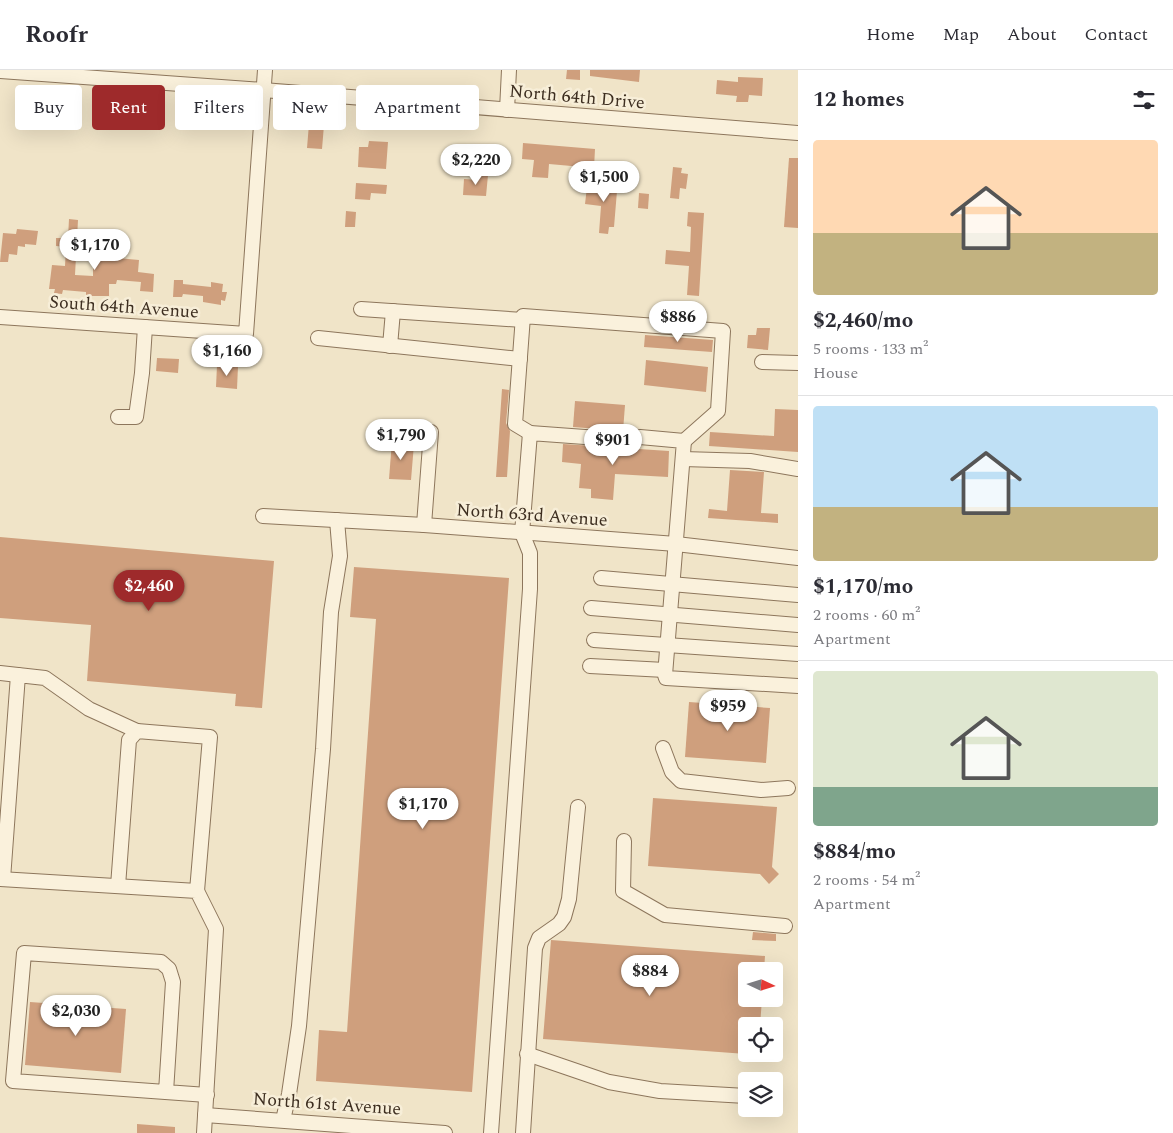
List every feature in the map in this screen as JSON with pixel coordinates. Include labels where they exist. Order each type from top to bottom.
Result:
[{"type":"street","points":[[263,90],[265,70]]},
{"type":"street","points":[[507,110],[510,70]]},
{"type":"street","name":"North 64th Drive","points":[[0,71],[77,73],[208,85]]},
{"type":"street","name":"North 64th Drive","points":[[263,90],[798,133]]},
{"type":"street","name":"South 64th Avenue","points":[[0,316],[246,334],[260,130]]},
{"type":"street","points":[[360,309],[523,320]]},
{"type":"street","points":[[390,346],[393,312]]},
{"type":"street","points":[[684,441],[640,437],[626,440],[530,433],[516,424],[523,316],[723,331],[718,411],[684,441],[665,670],[666,678],[798,686]]},
{"type":"street","points":[[118,417],[136,417],[145,327]]},
{"type":"street","points":[[318,338],[520,358]]},
{"type":"street","points":[[762,362],[798,363]]},
{"type":"street","points":[[424,525],[431,432]]},
{"type":"street","points":[[491,1133],[530,589],[530,553],[522,533],[530,433]]},
{"type":"street","points":[[682,459],[750,461],[798,468]]},
{"type":"street","name":"North 63rd Avenue","points":[[263,516],[424,525],[676,544],[798,558]]},
{"type":"street","points":[[283,1120],[289,1094],[300,1016],[323,749],[331,612],[340,556],[336,520]]},
{"type":"street","points":[[601,578],[798,595]]},
{"type":"street","points":[[591,608],[798,625]]},
{"type":"street","points":[[594,640],[798,654]]},
{"type":"street","points":[[590,666],[665,670]]},
{"type":"street","points":[[0,673],[45,678],[89,710],[137,731],[210,738],[197,891],[216,929],[204,1133]]},
{"type":"street","points":[[18,675],[1,879],[197,891]]},
{"type":"street","points":[[118,886],[129,740],[137,731]]},
{"type":"street","points":[[663,748],[672,772],[681,781],[761,790],[788,788]]},
{"type":"street","points":[[523,1133],[535,948],[539,938],[559,924],[564,917],[569,899],[578,807]]},
{"type":"street","points":[[624,841],[623,891],[665,915],[785,926]]},
{"type":"street","points":[[166,1092],[173,982],[169,968],[161,962],[24,953],[13,1081],[206,1096]]},
{"type":"street","points":[[528,1054],[609,1082],[660,1091],[738,1096]]},
{"type":"street","name":"North 61st Avenue","points":[[205,1115],[445,1133]]},
{"type":"building","points":[[567,70],[580,70],[580,80],[566,79]]},
{"type":"building","points":[[590,70],[640,70],[639,82],[590,76]]},
{"type":"building","points":[[738,77],[763,78],[762,96],[749,95],[748,102],[736,102],[737,96],[716,94],[717,80],[738,82]]},
{"type":"building","points":[[308,130],[324,130],[322,149],[307,148]]},
{"type":"building","points":[[369,141],[388,142],[386,169],[358,167],[359,147],[368,147]]},
{"type":"building","points":[[523,143],[595,149],[594,168],[549,164],[548,178],[532,177],[534,160],[522,159]]},
{"type":"building","points":[[789,158],[798,158],[798,228],[784,227]]},
{"type":"building","points":[[673,167],[682,168],[681,173],[688,174],[686,189],[680,188],[679,199],[670,198]]},
{"type":"building","points":[[479,174],[488,175],[486,196],[463,195],[464,179],[479,180]]},
{"type":"building","points":[[606,179],[618,179],[614,227],[609,227],[608,234],[599,233],[601,206],[585,204],[587,187],[605,188]]},
{"type":"building","points":[[356,183],[387,185],[386,194],[371,193],[370,200],[355,199]]},
{"type":"building","points":[[639,193],[649,194],[648,209],[638,208]]},
{"type":"building","points":[[346,211],[356,212],[355,227],[345,227]]},
{"type":"building","points":[[688,212],[704,213],[699,296],[687,295],[689,266],[665,264],[666,250],[690,252],[691,227],[687,226]]},
{"type":"building","points":[[69,219],[78,220],[75,275],[93,276],[93,258],[106,258],[107,253],[117,253],[117,258],[139,260],[138,272],[154,274],[153,292],[140,291],[141,282],[117,280],[116,284],[109,284],[109,296],[86,296],[86,292],[63,290],[62,294],[54,293],[55,289],[49,289],[52,265],[65,266],[66,247],[56,246],[56,238],[68,238]]},
{"type":"building","points":[[17,229],[38,231],[36,245],[25,244],[25,247],[18,246],[17,255],[9,254],[8,262],[0,262],[3,233],[16,234]]},
{"type":"building","points":[[174,280],[183,280],[183,284],[211,287],[211,282],[223,284],[222,292],[227,292],[225,301],[221,300],[221,305],[203,302],[203,296],[183,294],[182,297],[173,297]]},
{"type":"building","points":[[757,328],[770,328],[768,350],[747,348],[748,335],[756,335]]},
{"type":"building","points":[[645,335],[713,340],[712,352],[644,347]]},
{"type":"building","points":[[157,358],[179,359],[178,373],[156,371]]},
{"type":"building","points":[[646,360],[708,367],[706,392],[644,385]]},
{"type":"building","points":[[217,365],[238,366],[237,389],[216,387]]},
{"type":"building","points":[[502,389],[509,390],[506,423],[510,431],[507,477],[496,477]]},
{"type":"building","points":[[575,401],[625,405],[623,431],[573,427]]},
{"type":"building","points":[[775,409],[798,410],[798,452],[709,446],[710,432],[774,436]]},
{"type":"building","points":[[392,441],[414,444],[411,480],[389,479]]},
{"type":"building","points":[[563,444],[669,451],[668,477],[615,474],[613,500],[591,498],[591,489],[579,488],[581,464],[562,462]]},
{"type":"building","points":[[730,470],[764,472],[761,513],[778,514],[778,523],[708,518],[709,509],[727,511]]},
{"type":"building","points":[[0,537],[274,561],[262,708],[235,706],[236,694],[87,681],[91,625],[0,618]]},
{"type":"building","points":[[354,567],[509,578],[472,1092],[316,1081],[319,1030],[347,1032],[376,619],[350,617]]},
{"type":"building","points":[[689,702],[770,708],[766,763],[685,757]]},
{"type":"building","points":[[653,798],[777,807],[772,867],[779,874],[769,884],[760,874],[648,866]]},
{"type":"building","points":[[753,932],[776,934],[776,941],[752,940]]},
{"type":"building","points":[[551,940],[765,956],[765,962],[738,962],[738,1008],[761,1008],[761,1017],[738,1017],[738,1053],[543,1039]]},
{"type":"building","points":[[30,1002],[126,1009],[121,1073],[25,1065]]},
{"type":"building","points":[[137,1124],[175,1127],[175,1133],[137,1133]]}]
